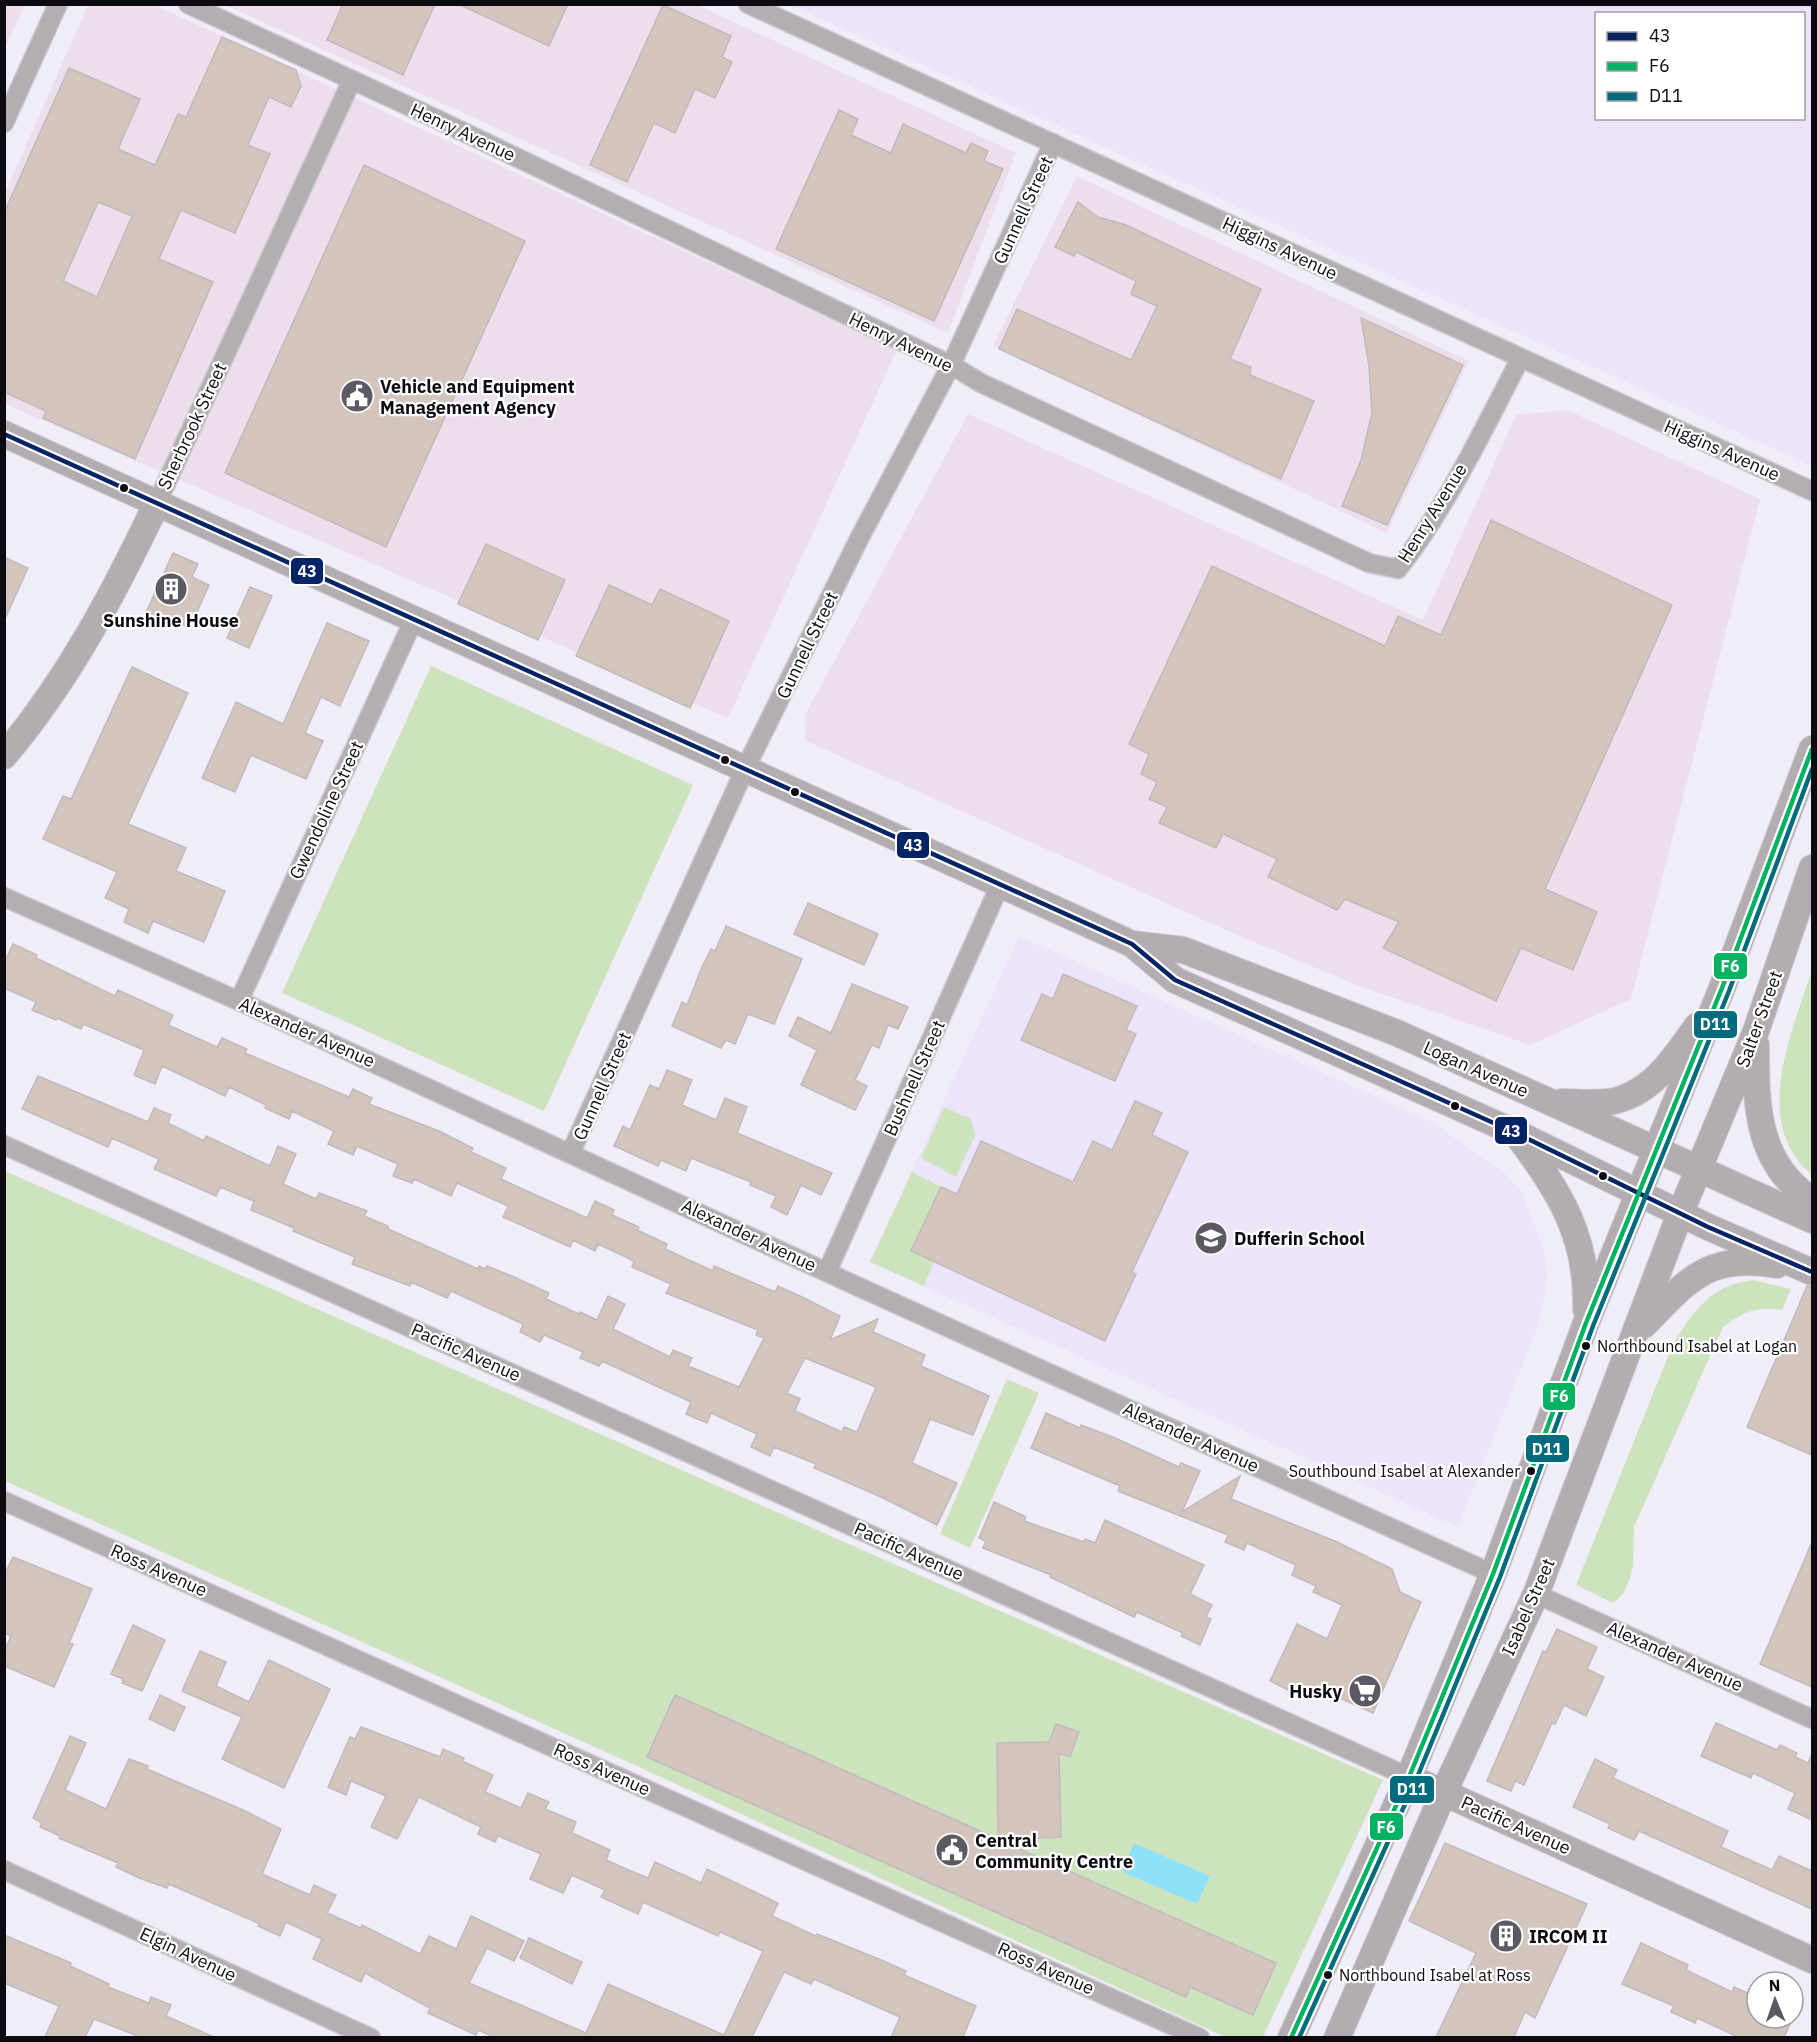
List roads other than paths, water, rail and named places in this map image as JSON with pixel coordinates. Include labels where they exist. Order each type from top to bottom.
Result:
[{"type":"main road","name":"Logan Avenue","points":[[4,434],[1132,944],[1175,980],[1516,1133],[1680,1214],[1809,1270]]},
{"type":"main road","name":"Sherbrook Street","points":[[4,756],[58,685],[93,630],[157,503]]},
{"type":"main road","points":[[1291,2037],[1409,1777],[1493,1574],[1586,1323],[1722,988],[1812,749]]},
{"type":"main road","name":"Salter Street","points":[[1698,1168],[1756,1031],[1812,868]]},
{"type":"main road","name":"Logan Avenue","points":[[1132,944],[1183,950],[1397,1033],[1812,1220]]},
{"type":"main road","points":[[1550,1101],[1607,1102],[1642,1088],[1662,1073],[1722,988]]},
{"type":"main road","points":[[1756,1031],[1756,1100],[1763,1133],[1775,1161],[1788,1180],[1812,1200]]},
{"type":"main road","points":[[1516,1133],[1554,1186],[1574,1226],[1587,1278],[1586,1323]]},
{"type":"main road","name":"Isabel Street","points":[[1337,2037],[1444,1792],[1536,1594],[1638,1331],[1698,1168]]},
{"type":"main road","points":[[1638,1331],[1690,1280],[1711,1268],[1748,1260],[1809,1270]]},
{"type":"main road","name":"Pacific Avenue","points":[[1409,1777],[1812,1960]]},
{"type":"street","points":[[4,123],[58,4]]},
{"type":"street","name":"Henry Avenue","points":[[188,4],[951,365],[981,383],[1369,563],[1398,569],[1421,537],[1487,424],[1520,359]]},
{"type":"street","name":"Higgins Avenue","points":[[748,4],[1812,491]]},
{"type":"street","name":"Sherbrook Street","points":[[157,503],[352,80]]},
{"type":"street","name":"Gunnell Street","points":[[572,1152],[745,769],[859,539],[951,365],[1053,143]]},
{"type":"street","name":"Gwendoline Street","points":[[239,1001],[414,619]]},
{"type":"street","name":"Bushnell Street","points":[[827,1272],[1000,885]]},
{"type":"street","name":"Alexander Avenue","points":[[4,897],[572,1152],[827,1272],[1493,1574]]},
{"type":"street","name":"Pacific Avenue","points":[[4,1145],[1409,1777]]},
{"type":"street","name":"Ross Avenue","points":[[4,1501],[1200,2037]]},
{"type":"street","name":"Alexander Avenue","points":[[1536,1594],[1812,1719]]},
{"type":"street","name":"Elgin Avenue","points":[[4,1870],[371,2037]]},
{"type":"water","points":[[1134,1843],[1210,1876],[1197,1904],[1122,1872]]},
{"type":"place","name":"Vehicle and Equipment Management Agency","points":[[357,396]]},
{"type":"place","name":"Sunshine House","points":[[171,589]]},
{"type":"place","name":"Dufferin School","points":[[1211,1238]]},
{"type":"place","name":"Northbound Isabel at Logan","points":[[1586,1346]]},
{"type":"place","name":"Southbound Isabel at Alexander","points":[[1531,1471]]},
{"type":"place","name":"Husky","points":[[1365,1691]]},
{"type":"place","name":"Central Community Centre","points":[[952,1850]]},
{"type":"place","name":"IRCOM II","points":[[1506,1936]]},
{"type":"place","name":"Northbound Isabel at Ross","points":[[1328,1975]]}]
